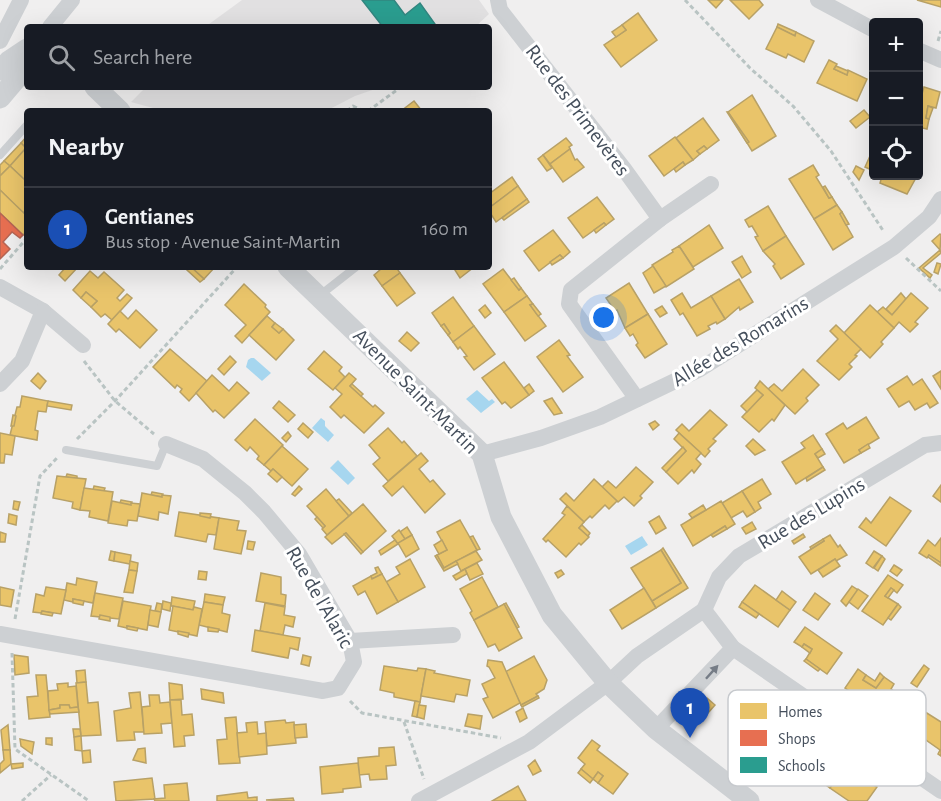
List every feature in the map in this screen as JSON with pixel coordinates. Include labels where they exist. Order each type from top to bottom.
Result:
[{"type":"street","points":[[0,41],[21,0]]},
{"type":"street","points":[[52,24],[72,0]]},
{"type":"street","points":[[818,0],[869,28]]},
{"type":"street","name":"Rue des Primevères","points":[[501,7],[660,219]]},
{"type":"street","points":[[0,70],[24,51]]},
{"type":"street","points":[[923,52],[941,60]]},
{"type":"street","points":[[0,98],[24,70]]},
{"type":"street","points":[[98,90],[117,108]]},
{"type":"street","points":[[637,399],[569,304],[571,290],[660,219],[711,184]]},
{"type":"street","name":"Allée des Romarins","points":[[482,454],[541,438],[590,421],[700,369],[894,247],[929,217],[941,199]]},
{"type":"street","name":"Avenue Saint-Martin","points":[[291,270],[482,454],[501,517],[552,615],[608,683],[656,729],[728,785]]},
{"type":"street","points":[[0,287],[43,311],[83,345]]},
{"type":"street","points":[[0,384],[22,361],[43,311]]},
{"type":"street","name":"Rue des Lupins","points":[[424,798],[529,742],[608,683],[637,656],[704,609],[719,577],[740,556],[925,445],[941,443]]},
{"type":"street","name":"Rue de l'Alaric","points":[[166,444],[203,459],[245,493],[299,554],[350,641],[354,662],[338,688]]},
{"type":"street","points":[[704,609],[733,648],[794,690]]},
{"type":"street","points":[[6,635],[323,691],[338,688]]},
{"type":"street","points":[[350,641],[453,635]]},
{"type":"street","points":[[656,729],[733,648]]},
{"type":"street","points":[[926,781],[941,791]]},
{"type":"street","name":"Avenue Saint-Martin","points":[[730,786],[749,801]]},
{"type":"lane","points":[[0,155],[24,128]]},
{"type":"lane","points":[[318,296],[352,270]]},
{"type":"lane","points":[[66,450],[157,466],[166,444]]},
{"type":"path","points":[[685,0],[750,68],[793,106],[831,151],[894,247],[941,291]]},
{"type":"path","points":[[372,108],[397,90]]},
{"type":"path","points":[[0,269],[24,241]]},
{"type":"path","points":[[89,801],[15,749],[6,635],[40,476],[115,401],[234,270]]},
{"type":"path","points":[[83,345],[84,364],[115,401],[166,444]]},
{"type":"path","points":[[338,688],[362,713],[529,742]]},
{"type":"path","points":[[404,722],[424,798]]},
{"type":"path","points":[[22,801],[51,776]]},
{"type":"shaded area","points":[[242,0],[479,0],[489,14],[478,24],[209,24]]},
{"type":"shaded area","points":[[143,90],[372,90],[332,108],[153,108],[131,102]]},
{"type":"water","points":[[251,358],[271,373],[262,381],[246,367]]},
{"type":"water","points":[[477,390],[489,401],[492,399],[495,402],[481,413],[466,399]]},
{"type":"water","points":[[321,418],[334,435],[328,442],[312,428]]},
{"type":"water","points":[[338,460],[355,478],[348,485],[330,468]]},
{"type":"water","points":[[642,536],[648,545],[631,555],[625,546]]},
{"type":"building: Homes","points":[[708,0],[723,0],[716,8]]},
{"type":"building: Homes","points":[[730,0],[759,0],[763,5],[749,19]]},
{"type":"building: Homes","points":[[917,0],[941,0],[941,7]]},
{"type":"building: Homes","points":[[638,13],[657,40],[621,67],[604,45],[626,30],[622,25]]},
{"type":"building: Homes","points":[[778,24],[796,32],[795,36],[777,27]]},
{"type":"building: Homes","points":[[622,25],[626,30],[616,37],[612,32]]},
{"type":"building: Homes","points":[[777,27],[795,36],[796,32],[814,41],[804,62],[788,54],[786,58],[766,49]]},
{"type":"building: Homes","points":[[829,60],[837,64],[834,69],[847,75],[848,70],[867,79],[857,101],[817,83]]},
{"type":"building: Homes","points":[[836,66],[848,71],[847,75],[834,69]]},
{"type":"building: Homes","points":[[924,87],[940,92],[936,108],[928,106],[927,129],[923,128]]},
{"type":"building: Homes","points":[[752,95],[776,136],[752,151],[728,112]]},
{"type":"building: Homes","points":[[414,101],[420,108],[405,108]]},
{"type":"building: Homes","points":[[928,106],[933,108],[929,119],[926,118]]},
{"type":"building: Homes","points":[[864,110],[869,116],[856,128],[850,121]]},
{"type":"building: Homes","points":[[728,112],[749,142],[747,143]]},
{"type":"building: Homes","points":[[703,118],[719,140],[707,149],[704,146],[697,151],[700,154],[693,160],[676,138]]},
{"type":"building: Homes","points":[[675,137],[693,160],[685,165],[683,162],[664,176],[649,156]]},
{"type":"building: Homes","points":[[566,138],[572,145],[570,149],[550,164],[543,155]]},
{"type":"building: Homes","points":[[21,143],[24,146],[24,150],[10,166],[4,161]]},
{"type":"building: Homes","points":[[704,146],[707,149],[700,154],[697,151]]},
{"type":"building: Homes","points":[[570,149],[575,160],[577,159],[584,167],[563,182],[550,164]]},
{"type":"building: Homes","points":[[24,150],[24,179],[10,166]]},
{"type":"building: Homes","points":[[543,155],[552,168],[547,171],[538,159]]},
{"type":"building: Homes","points":[[4,161],[10,166],[0,176],[0,165]]},
{"type":"building: Homes","points":[[683,162],[685,165],[676,172],[674,169]]},
{"type":"building: Homes","points":[[813,165],[819,175],[816,177],[829,198],[832,197],[837,205],[814,219],[789,179]]},
{"type":"building: Homes","points":[[10,166],[24,179],[23,213],[0,190],[0,176]]},
{"type":"building: Homes","points":[[856,166],[864,170],[859,180],[853,172]]},
{"type":"building: Homes","points":[[512,177],[518,186],[492,206],[492,192]]},
{"type":"building: Homes","points":[[881,180],[915,180],[907,194],[880,183]]},
{"type":"building: Homes","points":[[518,186],[527,199],[496,222],[492,216],[492,206]]},
{"type":"building: Homes","points":[[825,186],[832,197],[829,198],[823,187]]},
{"type":"building: Homes","points":[[0,190],[24,213],[24,234],[23,235],[0,213]]},
{"type":"building: Homes","points":[[597,197],[614,219],[606,225],[604,223],[583,238],[568,218]]},
{"type":"building: Homes","points":[[527,199],[529,202],[504,220],[502,218]]},
{"type":"building: Homes","points":[[837,205],[853,237],[833,250],[814,219]]},
{"type":"building: Homes","points":[[768,206],[786,236],[763,251],[755,237],[758,236],[745,220]]},
{"type":"building: Homes","points":[[842,212],[849,224],[846,225],[840,214]]},
{"type":"building: Homes","points":[[604,223],[606,225],[596,233],[594,230]]},
{"type":"building: Homes","points":[[709,225],[723,248],[693,267],[679,246]]},
{"type":"building: Homes","points":[[553,230],[570,252],[563,258],[560,255],[539,271],[524,251]]},
{"type":"building: Homes","points":[[941,235],[940,250],[932,241]]},
{"type":"building: Homes","points":[[786,236],[804,264],[781,279],[773,266],[775,264],[763,251]]},
{"type":"building: Homes","points":[[679,246],[694,269],[666,287],[652,265]]},
{"type":"building: Homes","points":[[940,250],[941,253],[923,268],[932,275],[930,278],[919,268]]},
{"type":"building: Homes","points":[[560,255],[563,258],[552,265],[550,262]]},
{"type":"building: Homes","points":[[742,256],[751,272],[742,278],[732,262]]},
{"type":"building: Homes","points":[[937,263],[941,264],[938,274],[934,272]]},
{"type":"building: Homes","points":[[653,266],[666,286],[654,293],[643,273]]},
{"type":"building: Homes","points":[[503,269],[519,290],[521,288],[527,296],[504,312],[483,284]]},
{"type":"building: Homes","points":[[63,270],[75,270],[65,281],[59,275]]},
{"type":"building: Homes","points":[[187,270],[194,270],[204,279],[200,282]]},
{"type":"building: Homes","points":[[194,270],[212,270],[204,279]]},
{"type":"building: Homes","points":[[380,270],[398,270],[400,273],[382,286],[374,275]]},
{"type":"building: Homes","points":[[455,270],[470,270],[460,278]]},
{"type":"building: Homes","points":[[90,271],[98,278],[104,272],[124,290],[117,298],[120,301],[127,294],[132,298],[112,320],[105,314],[101,317],[91,307],[97,301],[86,292],[81,298],[73,290]]},
{"type":"building: Homes","points":[[400,273],[415,293],[397,306],[382,286]]},
{"type":"building: Homes","points":[[514,278],[521,288],[519,290],[511,280]]},
{"type":"building: Homes","points":[[739,279],[753,302],[740,310],[739,307],[725,319],[711,296]]},
{"type":"building: Homes","points":[[629,283],[648,314],[625,328],[617,310],[615,311],[606,298]]},
{"type":"building: Homes","points":[[244,284],[266,305],[265,307],[270,312],[242,343],[235,336],[246,325],[225,305]]},
{"type":"building: Homes","points":[[86,292],[97,301],[91,307],[81,298]]},
{"type":"building: Homes","points":[[682,293],[691,308],[711,296],[725,319],[708,326],[710,329],[697,336],[683,313],[680,315],[671,300]]},
{"type":"building: Homes","points":[[901,293],[906,299],[892,315],[886,309]]},
{"type":"building: Homes","points":[[911,293],[928,308],[915,322],[918,324],[910,332],[899,322],[894,328],[877,312],[883,307],[892,315]]},
{"type":"building: Homes","points":[[527,296],[533,304],[530,305],[546,326],[525,341],[504,312]]},
{"type":"building: Homes","points":[[453,297],[474,326],[453,342],[444,324],[441,326],[432,313]]},
{"type":"building: Homes","points":[[533,304],[541,314],[538,316],[530,305]]},
{"type":"building: Homes","points":[[485,305],[491,313],[485,318],[479,310]]},
{"type":"building: Homes","points":[[870,305],[894,328],[870,358],[844,333]]},
{"type":"building: Homes","points":[[662,306],[667,313],[660,317],[655,310]]},
{"type":"building: Homes","points":[[136,310],[157,330],[140,348],[119,329],[116,332],[108,324],[120,311],[128,319]]},
{"type":"building: Homes","points":[[648,314],[667,344],[645,358],[636,345],[638,343],[633,334],[630,336],[625,328]]},
{"type":"building: Homes","points":[[267,316],[275,323],[272,327],[279,333],[283,329],[294,340],[276,360],[249,335]]},
{"type":"building: Homes","points":[[275,323],[283,329],[279,333],[272,327]]},
{"type":"building: Homes","points":[[444,324],[450,333],[448,335],[441,326]]},
{"type":"building: Homes","points":[[836,325],[861,349],[849,364],[852,367],[839,380],[817,361],[838,339],[830,331]]},
{"type":"building: Homes","points":[[474,326],[495,354],[474,370],[464,357],[467,356],[453,342]]},
{"type":"building: Homes","points":[[407,332],[419,343],[411,351],[399,341]]},
{"type":"building: Homes","points":[[559,340],[570,355],[567,356],[583,377],[563,392],[537,357]]},
{"type":"building: Homes","points":[[170,349],[207,381],[189,401],[180,392],[182,389],[177,385],[175,388],[153,367]]},
{"type":"building: Homes","points":[[324,351],[342,367],[339,371],[345,377],[333,390],[308,369]]},
{"type":"building: Homes","points":[[230,356],[236,362],[224,375],[218,369]]},
{"type":"building: Homes","points":[[504,362],[529,395],[511,408],[505,402],[502,404],[482,378]]},
{"type":"building: Homes","points":[[803,369],[819,385],[795,414],[768,389],[774,384],[782,391]]},
{"type":"building: Homes","points":[[941,371],[941,389],[933,376]]},
{"type":"building: Homes","points":[[38,373],[46,381],[40,389],[31,381]]},
{"type":"building: Homes","points":[[349,373],[356,379],[350,386],[373,407],[375,405],[384,413],[364,433],[344,415],[341,418],[330,407],[342,394],[335,388]]},
{"type":"building: Homes","points":[[212,375],[229,391],[237,382],[249,393],[224,418],[215,410],[213,412],[196,393]]},
{"type":"building: Homes","points":[[907,376],[913,385],[922,379],[938,403],[930,408],[927,403],[915,410],[909,401],[899,407],[887,389]]},
{"type":"building: Homes","points":[[760,381],[785,405],[774,421],[772,419],[759,432],[742,417],[763,395],[755,388]]},
{"type":"building: Homes","points":[[352,384],[363,394],[361,396],[350,386]]},
{"type":"building: Homes","points":[[529,384],[534,391],[529,395],[524,388]]},
{"type":"building: Homes","points":[[757,390],[763,395],[747,412],[741,406]]},
{"type":"building: Homes","points":[[22,396],[48,401],[46,412],[38,411],[35,430],[38,431],[37,440],[10,435]]},
{"type":"building: Homes","points":[[552,398],[562,413],[554,415],[544,401]]},
{"type":"building: Homes","points":[[48,401],[72,405],[71,410],[47,406]]},
{"type":"building: Homes","points":[[279,401],[295,415],[288,422],[273,408]]},
{"type":"building: Homes","points":[[710,410],[727,425],[713,439],[716,441],[708,449],[710,451],[705,457],[676,430],[682,424],[689,431]]},
{"type":"building: Homes","points":[[13,415],[16,416],[14,426],[11,426]]},
{"type":"building: Homes","points":[[866,417],[879,438],[859,450],[861,453],[844,463],[826,434],[843,423],[847,429]]},
{"type":"building: Homes","points":[[255,419],[283,445],[264,465],[257,459],[259,456],[250,447],[247,451],[235,440]]},
{"type":"building: Homes","points":[[655,421],[659,425],[653,430],[649,424]]},
{"type":"building: Homes","points":[[303,423],[313,432],[308,438],[298,429]]},
{"type":"building: Homes","points":[[388,428],[417,456],[388,481],[373,464],[380,458],[369,445]]},
{"type":"building: Homes","points":[[288,432],[291,436],[286,442],[282,438]]},
{"type":"building: Homes","points":[[0,433],[15,436],[12,455],[5,454],[4,463],[0,463]]},
{"type":"building: Homes","points":[[679,433],[701,453],[696,459],[701,464],[694,473],[692,470],[678,484],[666,472],[686,451],[674,439]]},
{"type":"building: Homes","points":[[813,435],[822,449],[815,454],[823,467],[796,484],[782,462],[805,448],[801,443]]},
{"type":"building: Homes","points":[[753,439],[765,450],[755,455],[746,446]]},
{"type":"building: Homes","points":[[868,444],[870,448],[861,453],[859,450]]},
{"type":"building: Homes","points":[[282,446],[308,469],[292,486],[273,469],[271,471],[264,465]]},
{"type":"building: Homes","points":[[683,447],[686,451],[666,472],[662,468]]},
{"type":"building: Homes","points":[[822,449],[825,454],[818,458],[815,454]]},
{"type":"building: Homes","points":[[421,453],[428,461],[419,469],[445,494],[425,513],[403,486],[392,496],[383,486]]},
{"type":"building: Homes","points":[[636,467],[653,482],[634,506],[624,497],[618,502],[602,487],[608,481],[616,488]]},
{"type":"building: Homes","points":[[823,467],[825,470],[807,481],[806,478]]},
{"type":"building: Homes","points":[[273,469],[282,477],[277,482],[268,474]]},
{"type":"building: Homes","points":[[67,474],[77,476],[77,479],[66,477]]},
{"type":"building: Homes","points":[[57,476],[86,479],[80,510],[72,508],[73,502],[53,498]]},
{"type":"building: Homes","points":[[594,479],[617,501],[609,509],[605,505],[592,518],[590,516],[584,522],[560,499],[566,493],[574,501]]},
{"type":"building: Homes","points":[[762,479],[771,494],[758,502],[761,508],[755,512],[742,491]]},
{"type":"building: Homes","points":[[941,485],[941,502],[933,496]]},
{"type":"building: Homes","points":[[94,486],[105,488],[104,491],[93,490]]},
{"type":"building: Homes","points":[[299,486],[302,489],[295,496],[292,494]]},
{"type":"building: Homes","points":[[84,488],[113,492],[108,521],[89,517],[90,511],[80,510]]},
{"type":"building: Homes","points":[[326,489],[349,516],[327,535],[322,529],[325,526],[307,506]]},
{"type":"building: Homes","points":[[742,491],[755,512],[747,517],[743,511],[731,518],[722,503]]},
{"type":"building: Homes","points":[[152,492],[163,494],[162,497],[151,495]]},
{"type":"building: Homes","points":[[142,493],[162,497],[162,495],[171,496],[168,514],[159,512],[158,520],[138,516]]},
{"type":"building: Homes","points":[[890,497],[911,511],[886,546],[859,527],[866,518],[871,523]]},
{"type":"building: Homes","points":[[339,499],[352,513],[349,516],[336,501]]},
{"type":"building: Homes","points":[[121,500],[132,502],[131,505],[120,503]]},
{"type":"building: Homes","points":[[14,501],[20,502],[18,510],[13,509]]},
{"type":"building: Homes","points":[[112,501],[131,505],[131,503],[140,504],[137,521],[128,520],[127,526],[108,523]]},
{"type":"building: Homes","points":[[721,501],[735,524],[727,529],[725,526],[693,546],[681,525]]},
{"type":"building: Homes","points":[[363,504],[386,531],[363,552],[346,533],[332,544],[325,537]]},
{"type":"building: Homes","points":[[703,505],[706,510],[692,518],[689,514]]},
{"type":"building: Homes","points":[[567,506],[584,522],[579,528],[589,537],[581,545],[579,543],[566,557],[548,540],[546,542],[543,539],[565,515],[562,513]]},
{"type":"building: Homes","points":[[179,512],[219,518],[216,535],[208,534],[206,542],[175,536]]},
{"type":"building: Homes","points":[[200,513],[211,514],[210,518],[200,516]]},
{"type":"building: Homes","points":[[9,514],[17,516],[16,525],[8,523]]},
{"type":"building: Homes","points":[[659,516],[666,528],[656,534],[649,522]]},
{"type":"building: Homes","points":[[317,517],[325,526],[323,528],[315,519]]},
{"type":"building: Homes","points":[[219,518],[239,521],[237,530],[246,531],[241,554],[214,549]]},
{"type":"building: Homes","points":[[460,520],[477,550],[444,568],[437,555],[447,550],[437,532]]},
{"type":"building: Homes","points":[[752,522],[756,529],[746,534],[742,528]]},
{"type":"building: Homes","points":[[582,525],[590,533],[588,536],[579,528]]},
{"type":"building: Homes","points":[[725,526],[727,529],[713,537],[711,535]]},
{"type":"building: Homes","points":[[407,527],[412,535],[405,539],[400,532]]},
{"type":"building: Homes","points":[[399,530],[405,539],[398,544],[392,536]]},
{"type":"building: Homes","points":[[0,532],[6,534],[5,542],[0,542]]},
{"type":"building: Homes","points":[[346,533],[363,552],[361,554],[344,534]]},
{"type":"building: Homes","points":[[803,534],[805,537],[794,544],[792,541]]},
{"type":"building: Homes","points":[[412,535],[419,549],[406,557],[398,543]]},
{"type":"building: Homes","points":[[830,535],[847,555],[836,561],[835,559],[811,574],[799,557]]},
{"type":"building: Homes","points":[[473,536],[480,549],[477,550],[470,537]]},
{"type":"building: Homes","points":[[941,538],[941,563],[929,555],[927,558],[919,553],[928,540],[935,546]]},
{"type":"building: Homes","points":[[823,539],[824,541],[811,549],[810,547]]},
{"type":"building: Homes","points":[[395,540],[398,544],[381,555],[379,551]]},
{"type":"building: Homes","points":[[442,540],[447,550],[439,554],[434,545]]},
{"type":"building: Homes","points":[[248,541],[255,542],[253,550],[247,549]]},
{"type":"building: Homes","points":[[663,548],[688,588],[656,608],[652,601],[681,583],[661,550]]},
{"type":"building: Homes","points":[[661,550],[681,583],[652,601],[631,568]]},
{"type":"building: Homes","points":[[111,551],[115,552],[114,561],[109,560]]},
{"type":"building: Homes","points":[[476,551],[482,560],[461,571],[456,561]]},
{"type":"building: Homes","points":[[874,551],[882,556],[873,568],[866,563]]},
{"type":"building: Homes","points":[[115,552],[131,555],[130,564],[114,561]]},
{"type":"building: Homes","points":[[437,555],[444,568],[456,561],[458,564],[444,571],[435,556]]},
{"type":"building: Homes","points":[[929,555],[941,563],[941,566],[928,557]]},
{"type":"building: Homes","points":[[882,556],[885,559],[878,571],[874,568]]},
{"type":"building: Homes","points":[[410,559],[425,587],[398,602],[386,582],[400,574],[396,567]]},
{"type":"building: Homes","points":[[835,559],[840,566],[823,577],[818,570]]},
{"type":"building: Homes","points":[[130,561],[138,563],[137,571],[129,570]]},
{"type":"building: Homes","points":[[477,563],[483,574],[470,580],[465,569]]},
{"type":"building: Homes","points":[[894,565],[902,570],[897,576],[890,571]]},
{"type":"building: Homes","points":[[378,567],[382,574],[372,579],[371,576],[377,573],[375,568]]},
{"type":"building: Homes","points":[[465,569],[467,574],[456,580],[453,576]]},
{"type":"building: Homes","points":[[129,570],[137,571],[133,593],[124,592]]},
{"type":"building: Homes","points":[[561,570],[564,574],[558,578],[555,573]]},
{"type":"building: Homes","points":[[199,571],[207,572],[206,580],[198,579]]},
{"type":"building: Homes","points":[[261,573],[281,577],[281,594],[286,595],[285,606],[256,601]]},
{"type":"building: Homes","points":[[382,574],[398,602],[377,614],[365,591],[358,595],[353,586],[371,576],[372,579]]},
{"type":"building: Homes","points":[[888,575],[903,585],[897,593],[891,588],[885,596],[898,604],[883,625],[862,611]]},
{"type":"building: Homes","points":[[482,577],[498,607],[474,620],[470,613],[472,611],[460,589]]},
{"type":"building: Homes","points":[[77,578],[97,582],[93,603],[73,599],[73,602],[64,600],[67,583],[76,585]]},
{"type":"building: Homes","points":[[755,585],[790,610],[778,627],[742,602]]},
{"type":"building: Homes","points":[[852,586],[858,590],[846,606],[841,601]]},
{"type":"building: Homes","points":[[0,587],[14,590],[11,607],[0,605]]},
{"type":"building: Homes","points":[[46,587],[66,590],[61,614],[33,612],[36,594],[44,596]]},
{"type":"building: Homes","points":[[644,588],[656,608],[622,629],[610,610]]},
{"type":"building: Homes","points":[[891,588],[894,590],[888,598],[885,596]]},
{"type":"building: Homes","points":[[858,589],[868,596],[858,609],[849,602]]},
{"type":"building: Homes","points":[[782,591],[796,602],[790,610],[776,600]]},
{"type":"building: Homes","points":[[95,593],[123,598],[119,619],[91,616]]},
{"type":"building: Homes","points":[[815,593],[830,604],[818,620],[803,610]]},
{"type":"building: Homes","points":[[205,594],[225,597],[223,605],[204,602]]},
{"type":"building: Homes","points":[[172,597],[195,601],[193,610],[171,606]]},
{"type":"building: Homes","points":[[73,599],[84,601],[83,605],[73,603]]},
{"type":"building: Homes","points":[[123,601],[151,606],[147,630],[118,626]]},
{"type":"building: Homes","points":[[163,601],[171,603],[170,611],[162,609]]},
{"type":"building: Homes","points":[[204,602],[223,605],[222,613],[230,615],[227,632],[199,625]]},
{"type":"building: Homes","points":[[742,602],[759,614],[756,618],[739,607]]},
{"type":"building: Homes","points":[[157,603],[162,604],[161,612],[155,611]]},
{"type":"building: Homes","points":[[265,603],[285,607],[284,615],[295,617],[293,627],[285,625],[283,635],[260,631]]},
{"type":"building: Homes","points":[[506,603],[519,627],[517,628],[504,604]]},
{"type":"building: Homes","points":[[504,604],[522,638],[499,651],[495,644],[488,647],[474,620]]},
{"type":"building: Homes","points":[[898,604],[901,607],[891,620],[888,618]]},
{"type":"building: Homes","points":[[173,606],[193,610],[194,607],[202,609],[197,636],[169,630]]},
{"type":"building: Homes","points":[[150,610],[161,612],[158,627],[148,625]]},
{"type":"building: Homes","points":[[42,611],[53,613],[52,616],[41,614]]},
{"type":"building: Homes","points":[[100,615],[110,617],[110,621],[99,619]]},
{"type":"building: Homes","points":[[127,626],[138,628],[137,631],[127,629]]},
{"type":"building: Homes","points":[[208,627],[219,629],[218,632],[208,631]]},
{"type":"building: Homes","points":[[805,627],[842,653],[827,674],[806,659],[812,649],[794,642]]},
{"type":"building: Homes","points":[[255,630],[300,638],[298,650],[290,648],[288,658],[252,651]]},
{"type":"building: Homes","points":[[178,631],[189,633],[188,637],[178,634]]},
{"type":"building: Homes","points":[[804,644],[812,649],[810,653],[802,647]]},
{"type":"building: Homes","points":[[14,655],[28,657],[29,673],[15,675]]},
{"type":"building: Homes","points":[[303,655],[311,657],[309,666],[301,664]]},
{"type":"building: Homes","points":[[534,656],[547,680],[544,689],[536,694],[538,696],[521,705],[505,672]]},
{"type":"building: Homes","points":[[806,659],[820,669],[818,671],[804,661]]},
{"type":"building: Homes","points":[[488,660],[502,662],[520,703],[493,718],[483,699],[488,697],[482,684],[495,678],[487,666]]},
{"type":"building: Homes","points":[[924,665],[929,669],[917,687],[911,683]]},
{"type":"building: Homes","points":[[384,666],[417,671],[418,668],[426,669],[420,702],[394,697],[394,693],[380,690]]},
{"type":"building: Homes","points":[[426,669],[435,671],[434,673],[470,680],[467,696],[456,694],[454,702],[421,696]]},
{"type":"building: Homes","points":[[858,669],[866,675],[863,680],[876,688],[884,677],[894,684],[892,690],[848,690],[845,688]]},
{"type":"building: Homes","points":[[85,670],[86,682],[77,683],[76,671]]},
{"type":"building: Homes","points":[[880,673],[884,677],[876,688],[863,680],[866,675],[875,681]]},
{"type":"building: Homes","points":[[36,675],[46,675],[50,717],[29,719],[27,697],[38,696]]},
{"type":"building: Homes","points":[[86,682],[88,703],[98,702],[101,735],[81,736],[76,683]]},
{"type":"building: Homes","points":[[68,683],[68,687],[76,686],[78,707],[70,708],[69,705],[60,705],[60,708],[49,710],[48,691],[58,690],[57,684]]},
{"type":"building: Homes","points":[[169,683],[182,685],[183,699],[170,700]]},
{"type":"building: Homes","points":[[201,689],[223,693],[224,703],[202,699]]},
{"type":"building: Homes","points":[[140,692],[144,732],[134,732],[135,740],[117,741],[114,711],[131,708],[129,693]]},
{"type":"building: Homes","points":[[149,695],[159,695],[160,703],[170,702],[172,723],[161,724],[162,733],[144,734],[142,707],[150,706]]},
{"type":"building: Homes","points":[[538,696],[539,698],[522,707],[521,705]]},
{"type":"building: Homes","points":[[707,698],[715,705],[708,713],[700,707]]},
{"type":"building: Homes","points":[[170,700],[181,700],[182,715],[192,714],[194,735],[184,736],[185,746],[174,747]]},
{"type":"building: Homes","points":[[415,701],[420,702],[417,717],[412,716]]},
{"type":"building: Homes","points":[[60,705],[69,705],[70,708],[78,707],[79,712],[50,714],[49,710],[60,708]]},
{"type":"building: Homes","points":[[419,705],[426,706],[424,719],[417,717]]},
{"type":"building: Homes","points":[[523,708],[527,718],[520,722],[516,712]]},
{"type":"building: Homes","points":[[926,713],[941,722],[941,756],[938,754],[940,750],[926,740]]},
{"type":"building: Homes","points":[[468,714],[482,716],[480,729],[465,726]]},
{"type":"building: Homes","points":[[236,717],[240,763],[219,764],[217,740],[227,739],[225,718]]},
{"type":"building: Homes","points":[[285,720],[286,723],[294,722],[296,743],[267,746],[265,722]]},
{"type":"building: Homes","points":[[257,722],[258,734],[266,733],[267,754],[239,757],[237,733],[247,732],[246,723]]},
{"type":"building: Homes","points":[[306,724],[307,737],[295,738],[294,725]]},
{"type":"building: Homes","points":[[8,725],[10,750],[3,750],[1,730]]},
{"type":"building: Homes","points":[[73,729],[80,729],[81,736],[74,737]]},
{"type":"building: Homes","points":[[81,736],[82,751],[75,750],[74,737]]},
{"type":"building: Homes","points":[[46,738],[52,738],[52,745],[46,744]]},
{"type":"building: Homes","points":[[20,739],[34,742],[32,754],[21,746]]},
{"type":"building: Homes","points":[[592,740],[600,746],[597,750],[628,774],[613,794],[598,783],[603,776],[598,772],[593,779],[581,769],[585,764],[578,758]]},
{"type":"building: Homes","points":[[394,747],[396,765],[386,766],[387,779],[370,780],[369,774],[359,775],[358,758],[379,756],[379,748]]},
{"type":"building: Homes","points":[[145,748],[146,763],[133,760],[138,749]]},
{"type":"building: Homes","points":[[3,750],[10,750],[11,764],[0,773],[0,764],[4,760]]},
{"type":"building: Homes","points":[[90,750],[91,762],[83,763],[82,751]]},
{"type":"building: Homes","points":[[535,760],[541,771],[533,775],[528,766]]},
{"type":"building: Homes","points":[[23,763],[23,767],[12,769],[11,764]]},
{"type":"building: Homes","points":[[358,763],[361,787],[322,794],[320,767]]},
{"type":"building: Homes","points":[[581,769],[593,779],[590,783],[578,773]]},
{"type":"building: Homes","points":[[598,772],[603,776],[598,783],[593,779]]},
{"type":"building: Homes","points":[[152,778],[155,799],[116,801],[114,782]]},
{"type":"building: Homes","points":[[187,783],[189,801],[155,801],[154,799],[165,798],[164,785]]},
{"type":"building: Homes","points":[[518,786],[526,801],[492,801]]},
{"type":"building: Homes","points":[[831,786],[877,787],[867,801],[849,801],[830,788]]},
{"type":"building: Homes","points":[[247,792],[248,798],[257,797],[257,801],[217,801],[217,796]]},
{"type":"building: Homes","points":[[293,798],[294,801],[266,800]]},
{"type":"building: Shops","points":[[0,213],[23,235],[20,238],[12,232],[3,242],[10,249],[0,259]]},
{"type":"building: Schools","points":[[362,0],[394,0],[405,15],[420,3],[435,24],[381,24]]},
{"type":"place","name":"Gentianes","points":[[690,738]]}]
